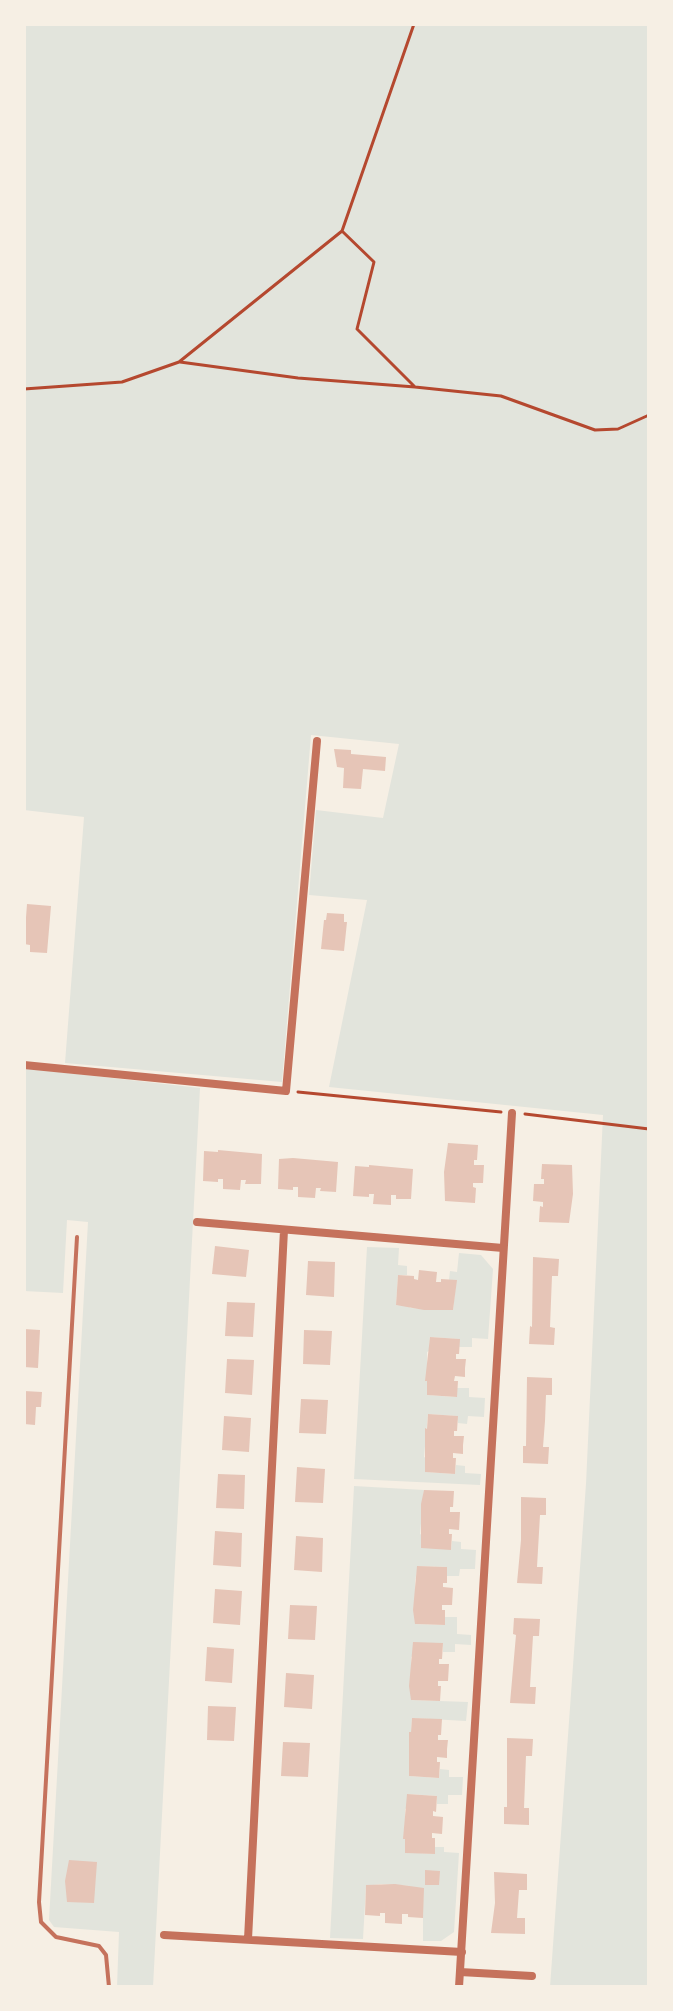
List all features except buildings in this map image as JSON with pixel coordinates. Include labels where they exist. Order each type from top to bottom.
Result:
[{"type":"street","points":[[24,1065],[286,1091],[317,741]]},
{"type":"street","points":[[459,1987],[512,1113]]},
{"type":"street","points":[[197,1222],[503,1248]]},
{"type":"street","points":[[248,1939],[284,1230]]},
{"type":"street","points":[[164,1935],[462,1952]]},
{"type":"street","points":[[460,1972],[532,1976]]},
{"type":"lane","points":[[77,1237],[39,1902],[41,1922],[56,1937],[99,1946],[106,1955],[109,1987]]},
{"type":"path","points":[[24,389],[122,382],[179,362],[342,231],[414,24]]},
{"type":"path","points":[[342,231],[374,262],[357,329],[415,387]]},
{"type":"path","points":[[179,362],[298,378],[501,396],[595,430],[618,429],[649,415]]},
{"type":"path","points":[[286,1091],[553,1116],[649,1129]]},
{"type":"shaded area","points":[[24,24],[649,24],[649,1987],[550,1987],[586,1484],[603,1115],[329,1087],[367,900],[309,895],[316,810],[383,818],[399,744],[311,735],[282,1082],[65,1063],[84,817],[24,810]]},
{"type":"shaded area","points":[[24,1068],[200,1088],[153,1987],[117,1987],[119,1932],[54,1927],[49,1920],[88,1222],[67,1220],[63,1293],[24,1291]]},
{"type":"shaded area","points":[[367,1247],[399,1248],[398,1265],[407,1266],[407,1275],[398,1275],[396,1305],[410,1308],[453,1310],[456,1281],[449,1280],[450,1271],[457,1272],[459,1253],[481,1255],[493,1269],[488,1339],[472,1338],[472,1347],[459,1347],[459,1339],[430,1337],[427,1352],[427,1395],[456,1397],[457,1388],[469,1388],[469,1397],[485,1398],[484,1417],[468,1416],[467,1424],[458,1423],[457,1416],[428,1414],[424,1457],[426,1472],[455,1474],[456,1465],[465,1466],[465,1473],[481,1474],[480,1485],[354,1479]]},
{"type":"shaded area","points":[[354,1486],[424,1490],[420,1534],[451,1550],[452,1541],[461,1542],[461,1549],[476,1550],[475,1569],[460,1569],[459,1576],[447,1576],[447,1567],[418,1566],[415,1581],[415,1624],[444,1625],[445,1617],[457,1617],[457,1634],[471,1635],[471,1645],[455,1644],[455,1652],[443,1652],[443,1643],[411,1657],[411,1700],[468,1702],[466,1721],[412,1718],[409,1732],[409,1776],[439,1778],[440,1769],[449,1770],[449,1777],[463,1777],[462,1795],[448,1795],[448,1804],[437,1804],[437,1796],[408,1794],[405,1809],[405,1852],[434,1854],[435,1847],[444,1847],[444,1852],[459,1853],[454,1932],[441,1941],[423,1941],[423,1918],[410,1886],[381,1884],[366,1886],[363,1939],[330,1938]]}]
